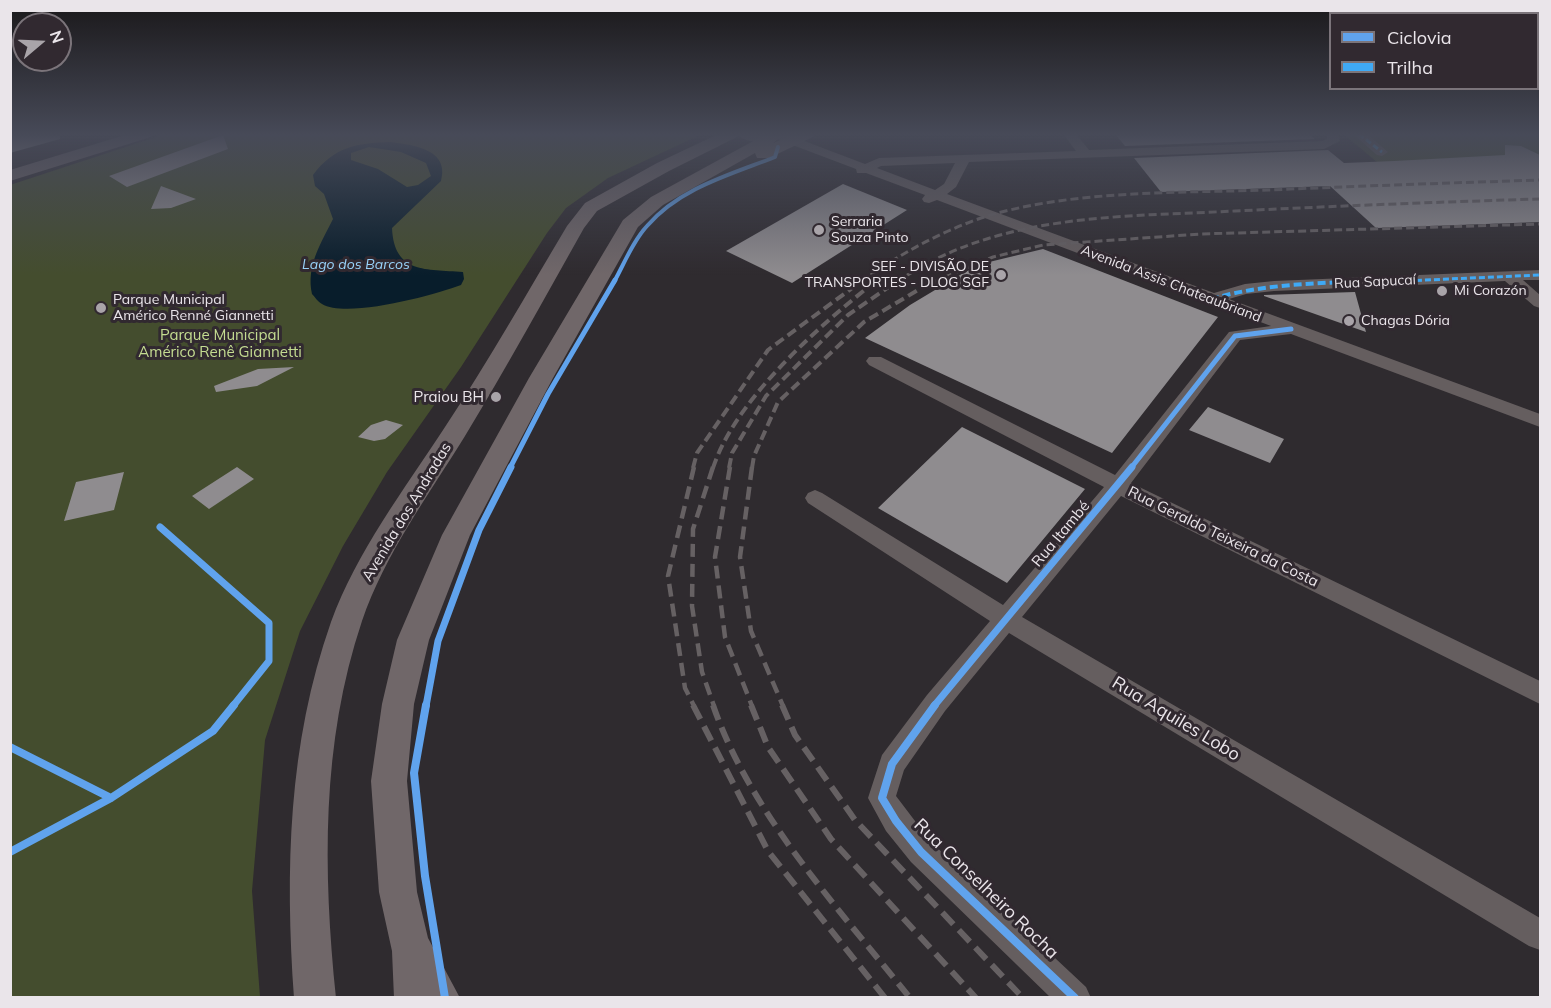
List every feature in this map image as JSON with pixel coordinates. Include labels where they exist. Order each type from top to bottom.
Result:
[{"type":"main road","name":"Avenida dos Andradas","points":[[315,998],[310,948],[309,821],[317,738],[330,679],[347,621],[370,567],[493,372],[576,226],[591,207],[638,181]]},
{"type":"main road","name":"Avenida dos Andradas","points":[[439,998],[410,945],[398,892],[389,781],[398,704],[413,640],[456,535],[541,378],[630,224],[657,201],[693,181]]},
{"type":"main road","points":[[410,945],[414,998]]},
{"type":"street","points":[[872,181],[918,199],[927,200],[949,188],[953,181]]},
{"type":"street","name":"Avenida Assis Chateaubriand","points":[[876,181],[1215,300],[1540,421]]},
{"type":"street","name":"Rua Sapucaí","points":[[1215,300],[1245,290],[1274,286],[1540,274]]},
{"type":"street","points":[[1508,276],[1540,303]]},
{"type":"street","points":[[1215,300],[1235,336],[1291,329]]},
{"type":"street","name":"Rua Itambé","points":[[882,798],[892,764],[936,703],[1118,485],[1235,336]]},
{"type":"street","name":"Rua Geraldo Teixeira da Costa","points":[[875,361],[1118,485],[1540,693]]},
{"type":"street","name":"Rua Aquiles Lobo","points":[[815,498],[1006,619],[1540,935]]},
{"type":"street","name":"Rua Conselheiro Rocha","points":[[882,798],[896,821],[921,852],[1075,998]]},
{"type":"green space","name":"Parque Municipal Américo Renê Giannetti","points":[[22,181],[604,181],[566,208],[547,233],[461,367],[387,472],[343,546],[300,631],[265,740],[252,891],[260,997],[11,997],[10,185]]},
{"type":"water","name":"Lago dos Barcos","points":[[314,181],[397,181],[407,187],[418,185],[424,181],[441,181],[392,228],[394,243],[399,254],[414,266],[463,272],[464,279],[461,285],[412,299],[370,307],[334,308],[321,303],[312,294],[311,274],[320,246],[333,219],[324,194],[315,186]]},
{"type":"building","points":[[117,181],[143,181],[127,187]]},
{"type":"building","points":[[1152,181],[1540,181],[1540,222],[1376,228],[1330,186],[1161,192]]},
{"type":"building","name":"Serraria Souza Pinto","points":[[843,184],[907,210],[792,283],[726,251]]},
{"type":"building","points":[[161,186],[196,199],[171,208],[151,209]]},
{"type":"building","points":[[1043,249],[1218,317],[1112,453],[865,338],[910,305],[965,272],[985,263]]},
{"type":"building","name":"Chagas Dória","points":[[1355,292],[1366,332],[1264,296],[1264,295]]},
{"type":"building","points":[[294,367],[257,386],[216,392],[214,386],[258,369]]},
{"type":"building","points":[[1208,407],[1284,439],[1270,463],[1189,430]]},
{"type":"building","points":[[386,420],[403,425],[385,439],[374,441],[358,437],[371,425]]},
{"type":"building","points":[[962,427],[1085,489],[1007,583],[878,508]]},
{"type":"building","points":[[237,467],[254,479],[209,509],[192,496]]},
{"type":"building","points":[[124,472],[114,510],[64,521],[76,482]]},
{"type":"railway","points":[[861,282],[904,254],[949,231],[981,218],[1050,202],[1160,193],[1512,181]]},
{"type":"railway","points":[[897,282],[935,259],[975,243],[1017,231],[1060,223],[1147,215],[1540,199]]},
{"type":"railway","points":[[933,282],[993,257],[1043,245],[1201,234],[1540,224]]},
{"type":"railway","points":[[693,468],[697,453],[768,350],[863,280]]},
{"type":"railway","points":[[729,468],[732,453],[766,396],[848,315],[899,280]]},
{"type":"railway","points":[[752,468],[754,456],[778,402],[864,322],[935,280]]},
{"type":"railway","points":[[713,468],[724,442],[758,392],[803,344],[872,284]]},
{"type":"railway","points":[[694,467],[668,576],[685,688],[694,706]]},
{"type":"railway","points":[[713,467],[693,529],[692,606],[702,672],[714,706]]},
{"type":"railway","points":[[730,467],[715,557],[725,637],[752,706]]},
{"type":"railway","points":[[752,467],[740,557],[751,631],[783,706]]},
{"type":"railway","points":[[693,705],[768,851],[885,998]]},
{"type":"railway","points":[[713,705],[729,745],[749,784],[773,822],[826,895],[910,998]]},
{"type":"railway","points":[[751,705],[768,747],[831,839],[976,998]]},
{"type":"railway","points":[[782,705],[795,735],[855,820],[1023,998]]},
{"type":"marked path","points":[[1211,299],[1245,289],[1274,286],[1540,275]]},
{"type":"cycle path","points":[[445,998],[425,876],[414,773],[438,641],[479,530],[548,394],[645,228],[668,205],[692,190],[715,181]]},
{"type":"cycle path","points":[[1075,998],[921,852],[896,821],[882,798],[892,764],[936,703],[1118,485],[1235,336],[1291,329]]},
{"type":"cycle path","points":[[10,852],[111,798],[213,731],[269,661],[269,623],[160,527]]},
{"type":"cycle path","points":[[10,747],[111,798]]},
{"type":"place","name":"Serraria Souza Pinto","points":[[819,230]]},
{"type":"place","name":"SEF - DIVISÃO DE TRANSPORTES - DLOG SGF","points":[[1001,275]]},
{"type":"place","name":"Mi Corazón","points":[[1442,291]]},
{"type":"place","name":"Parque Municipal Américo Renné Giannetti","points":[[101,308]]},
{"type":"place","name":"Chagas Dória","points":[[1349,321]]},
{"type":"place","name":"Praiou BH","points":[[496,397]]}]
